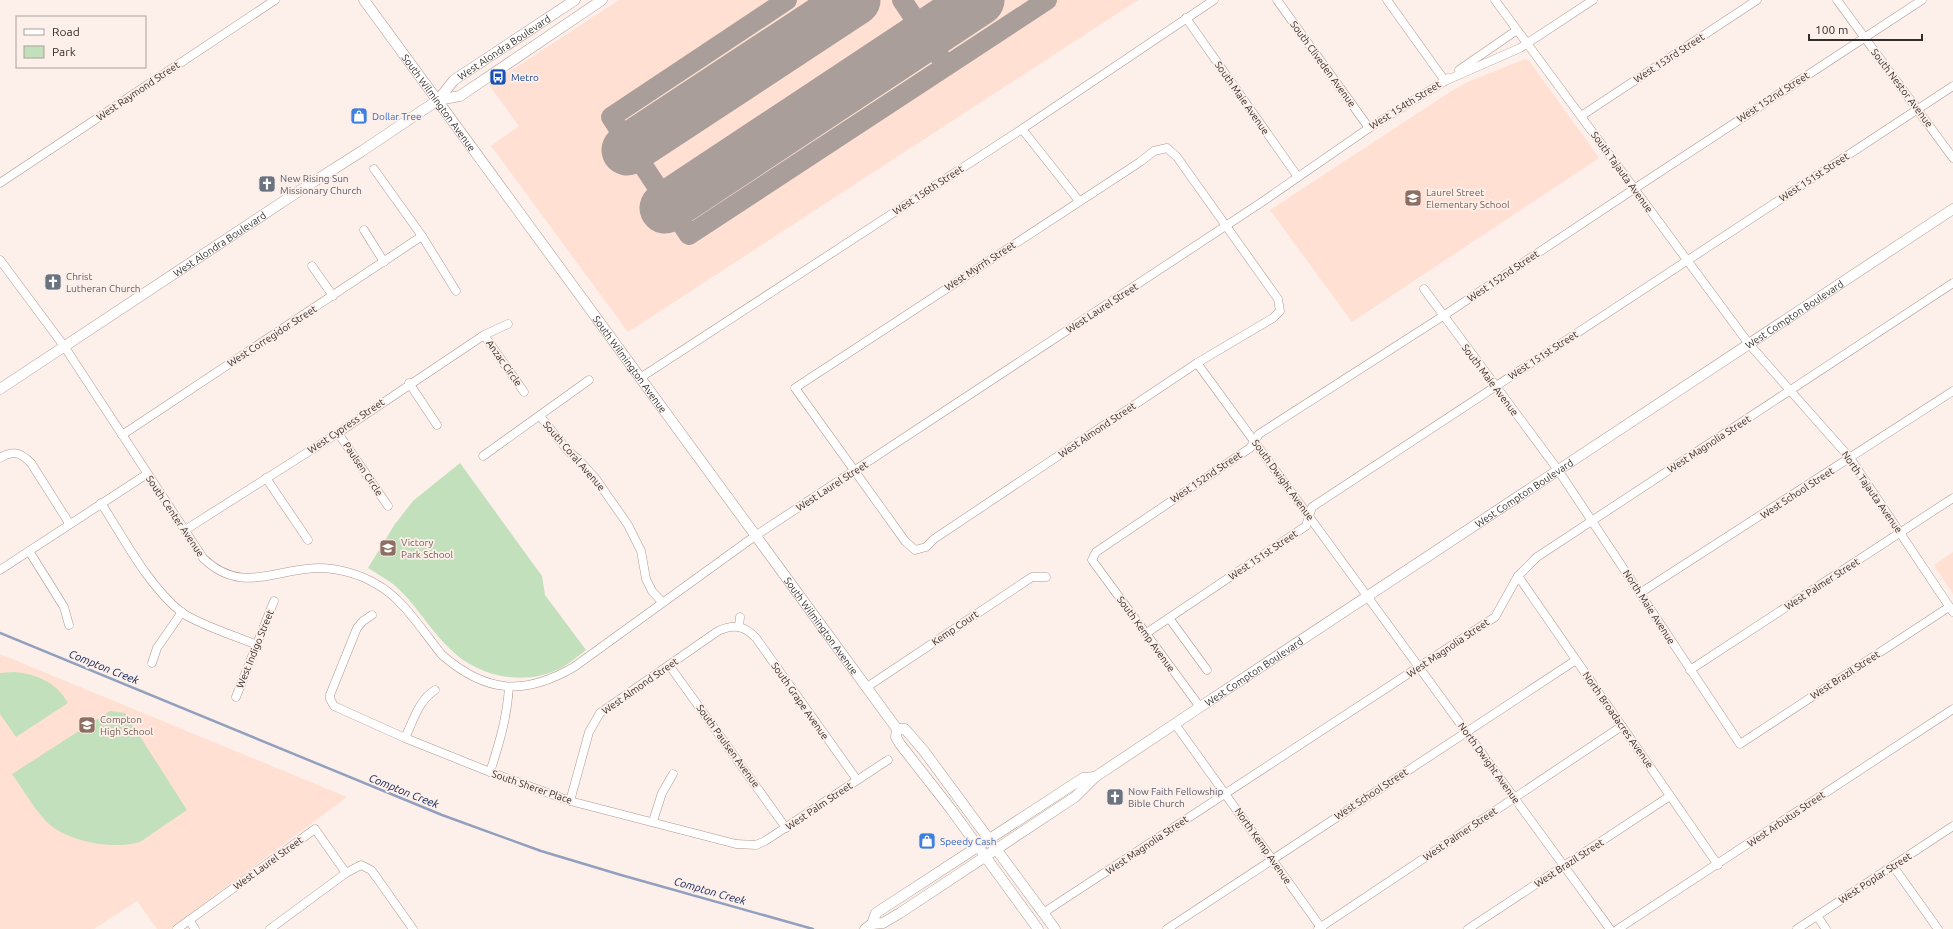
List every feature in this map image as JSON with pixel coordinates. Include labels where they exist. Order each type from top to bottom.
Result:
[{"type":"main road","name":"South Wilmington Avenue","points":[[364,0],[897,728],[896,737],[900,744],[950,808],[1038,929]]},
{"type":"main road","name":"West Alondra Boulevard","points":[[0,389],[438,100],[454,80],[575,0]]},
{"type":"main road","name":"West Alondra Boulevard","points":[[438,100],[460,96],[602,0]]},
{"type":"main road","name":"West Compton Boulevard","points":[[869,927],[884,923],[1075,797],[1095,777],[1953,209]]},
{"type":"main road","name":"South Wilmington Avenue","points":[[897,728],[905,729],[924,752],[1055,929]]},
{"type":"main road","name":"West Compton Boulevard","points":[[869,927],[876,913],[988,838],[1083,778],[1095,777]]},
{"type":"street","name":"West Raymond Street","points":[[0,183],[275,0]]},
{"type":"street","name":"West 156th Street","points":[[640,378],[1022,129],[1214,0]]},
{"type":"street","name":"South Cliveden Avenue","points":[[1277,0],[1369,128]]},
{"type":"street","points":[[1387,0],[1444,81],[1517,30]]},
{"type":"street","name":"South Tajauta Avenue","points":[[1495,0],[1749,344]]},
{"type":"street","name":"West 154th Street","points":[[1226,226],[1369,128],[1444,81],[1527,44],[1593,0]]},
{"type":"street","name":"West 153rd Street","points":[[1581,116],[1757,0]]},
{"type":"street","name":"South Nestor Avenue","points":[[1837,0],[1953,158]]},
{"type":"street","name":"West 152nd Street","points":[[1092,560],[1096,552],[1250,448],[1259,434],[1443,316],[1922,0]]},
{"type":"street","name":"South Maie Avenue","points":[[1186,18],[1298,177]]},
{"type":"street","name":"West 151st Street","points":[[1145,634],[1306,526],[1312,507],[1953,86]]},
{"type":"street","points":[[1022,129],[1079,201]]},
{"type":"street","name":"West Myrrh Street","points":[[854,472],[795,388],[1140,162],[1154,151],[1167,148],[1177,157],[1226,226]]},
{"type":"street","points":[[374,169],[422,236],[456,291]]},
{"type":"street","name":"West Almond Street","points":[[854,472],[905,541],[915,550],[926,547],[941,535],[1197,363],[1273,318],[1280,311],[1278,299],[1226,226]]},
{"type":"street","name":"West Laurel Street","points":[[509,687],[530,684],[563,674],[574,667],[755,536],[1226,226]]},
{"type":"street","points":[[364,230],[384,262]]},
{"type":"street","name":"West Corregidor Street","points":[[122,435],[422,236]]},
{"type":"street","name":"South Center Avenue","points":[[0,260],[64,346],[146,474],[203,558],[211,566],[234,577],[267,577],[317,568],[346,572],[377,584],[388,592],[401,605],[442,655],[452,664],[480,680],[509,687]]},
{"type":"street","points":[[312,266],[333,296]]},
{"type":"street","name":"West Magnolia Street","points":[[1043,913],[1225,792],[1495,617],[1518,576],[1537,557],[1953,283]]},
{"type":"street","name":"South Maie Avenue","points":[[1424,289],[1558,470]]},
{"type":"street","name":"West Cypress Street","points":[[185,530],[338,433],[409,383],[484,335],[508,324]]},
{"type":"street","name":"Anzac Circle","points":[[484,335],[524,392]]},
{"type":"street","name":"North Tajauta Avenue","points":[[1749,344],[1850,458],[1951,609]]},
{"type":"street","name":"South Dwight Avenue","points":[[1197,363],[1310,516],[1367,597]]},
{"type":"street","points":[[483,456],[589,380]]},
{"type":"street","points":[[409,383],[437,425]]},
{"type":"street","name":"West School Street","points":[[1640,593],[1953,391]]},
{"type":"street","name":"South Coral Avenue","points":[[540,416],[564,447],[578,459],[596,479],[629,527],[641,551],[646,579],[652,591],[662,602]]},
{"type":"street","name":"Paulsen Circle","points":[[338,433],[388,506]]},
{"type":"street","points":[[0,458],[10,453],[17,452],[31,463],[70,523]]},
{"type":"street","name":"North Maie Avenue","points":[[1558,470],[1740,744]]},
{"type":"street","points":[[0,570],[146,474]]},
{"type":"street","points":[[266,478],[308,540]]},
{"type":"street","name":"West Palmer Street","points":[[1690,670],[1953,498]]},
{"type":"street","points":[[101,503],[143,569],[182,612],[257,645]]},
{"type":"street","points":[[29,551],[64,607],[69,624]]},
{"type":"street","name":"South Kemp Avenue","points":[[1092,560],[1200,707]]},
{"type":"street","name":"North Broadacres Avenue","points":[[1518,576],[1718,864]]},
{"type":"street","name":"Kemp Court","points":[[867,687],[1032,577],[1046,577]]},
{"type":"street","name":"North Dwight Avenue","points":[[1367,597],[1610,929]]},
{"type":"street","name":"West Indigo Street","points":[[236,697],[274,601]]},
{"type":"street","name":"West Brazil Street","points":[[1740,744],[1951,609]]},
{"type":"street","points":[[152,663],[157,648],[182,612]]},
{"type":"street","name":"South Sherer Place","points":[[372,615],[363,621],[357,628],[332,690],[330,699],[334,706],[405,738],[490,772],[570,801],[747,845]]},
{"type":"street","points":[[739,626],[740,617]]},
{"type":"street","points":[[1170,618],[1207,670]]},
{"type":"street","name":"West Almond Street","points":[[570,801],[589,732],[594,722],[610,705],[726,627],[739,626]]},
{"type":"street","name":"South Grape Avenue","points":[[739,626],[747,629],[756,638],[857,780]]},
{"type":"street","name":"West School Street","points":[[1167,929],[1576,660]]},
{"type":"street","name":"South Paulsen Avenue","points":[[669,665],[786,828]]},
{"type":"street","points":[[490,772],[504,729],[509,687]]},
{"type":"street","points":[[405,738],[423,701],[427,695],[435,690]]},
{"type":"street","name":"West Arbutus Street","points":[[1618,929],[1953,709]]},
{"type":"street","name":"North Kemp Avenue","points":[[1175,724],[1225,792],[1320,928]]},
{"type":"street","name":"West Palmer Street","points":[[1320,928],[1622,726]]},
{"type":"street","name":"West Palm Street","points":[[747,845],[756,845],[786,828],[888,760]]},
{"type":"street","points":[[653,821],[662,793],[673,774]]},
{"type":"street","name":"West Brazil Street","points":[[1468,929],[1670,796]]},
{"type":"street","name":"West Poplar Street","points":[[1797,929],[1953,826]]},
{"type":"street","name":"West Laurel Street","points":[[177,929],[315,829],[346,873]]},
{"type":"street","points":[[270,929],[346,873],[362,865],[371,870],[413,929]]},
{"type":"street","points":[[1893,866],[1938,929]]},
{"type":"street","points":[[1817,916],[1826,929]]},
{"type":"street","points":[[189,920],[195,929]]},
{"type":"shaded area","points":[[619,0],[1138,0],[628,332],[491,146],[519,126],[489,85]]},
{"type":"shaded area","name":"Laurel Street Elementary School","points":[[1525,59],[1530,62],[1599,158],[1352,322],[1270,210],[1453,90],[1470,81]]},
{"type":"shaded area","points":[[1953,552],[1953,594],[1934,565]]},
{"type":"shaded area","name":"Compton High School","points":[[0,654],[347,797],[170,929],[157,929],[137,901],[94,929],[0,929]]},
{"type":"green space","points":[[460,463],[542,576],[545,595],[586,650],[561,668],[547,674],[517,678],[487,672],[473,666],[460,658],[442,641],[401,591],[368,568],[395,524],[413,501]]},
{"type":"green space","points":[[14,672],[38,677],[52,684],[68,703],[16,737],[0,714],[0,673]]},
{"type":"green space","points":[[110,711],[125,713],[187,810],[140,842],[130,844],[105,845],[68,836],[49,824],[39,813],[12,774]]},
{"type":"waterway","name":"Compton Creek","points":[[0,633],[442,815],[541,851],[813,929]]},
{"type":"taxiway","points":[[787,0],[611,117],[689,235],[1047,0]]},
{"type":"taxiway","points":[[902,0],[946,66]]},
{"type":"runway","points":[[627,150],[855,0]]},
{"type":"runway","points":[[665,208],[979,0]]},
{"type":"place","name":"Metro","points":[[498,77]]},
{"type":"place","name":"Dollar Tree","points":[[359,116]]},
{"type":"place","name":"New Rising Sun Missionary Church","points":[[267,184]]},
{"type":"place","name":"Laurel Street Elementary School","points":[[1413,198]]},
{"type":"place","name":"Christ Lutheran Church","points":[[53,282]]},
{"type":"place","name":"Victory Park School","points":[[388,548]]},
{"type":"place","name":"Compton High School","points":[[87,725]]},
{"type":"place","name":"Now Faith Fellowship Bible Church","points":[[1115,797]]},
{"type":"place","name":"Speedy Cash","points":[[927,841]]}]
